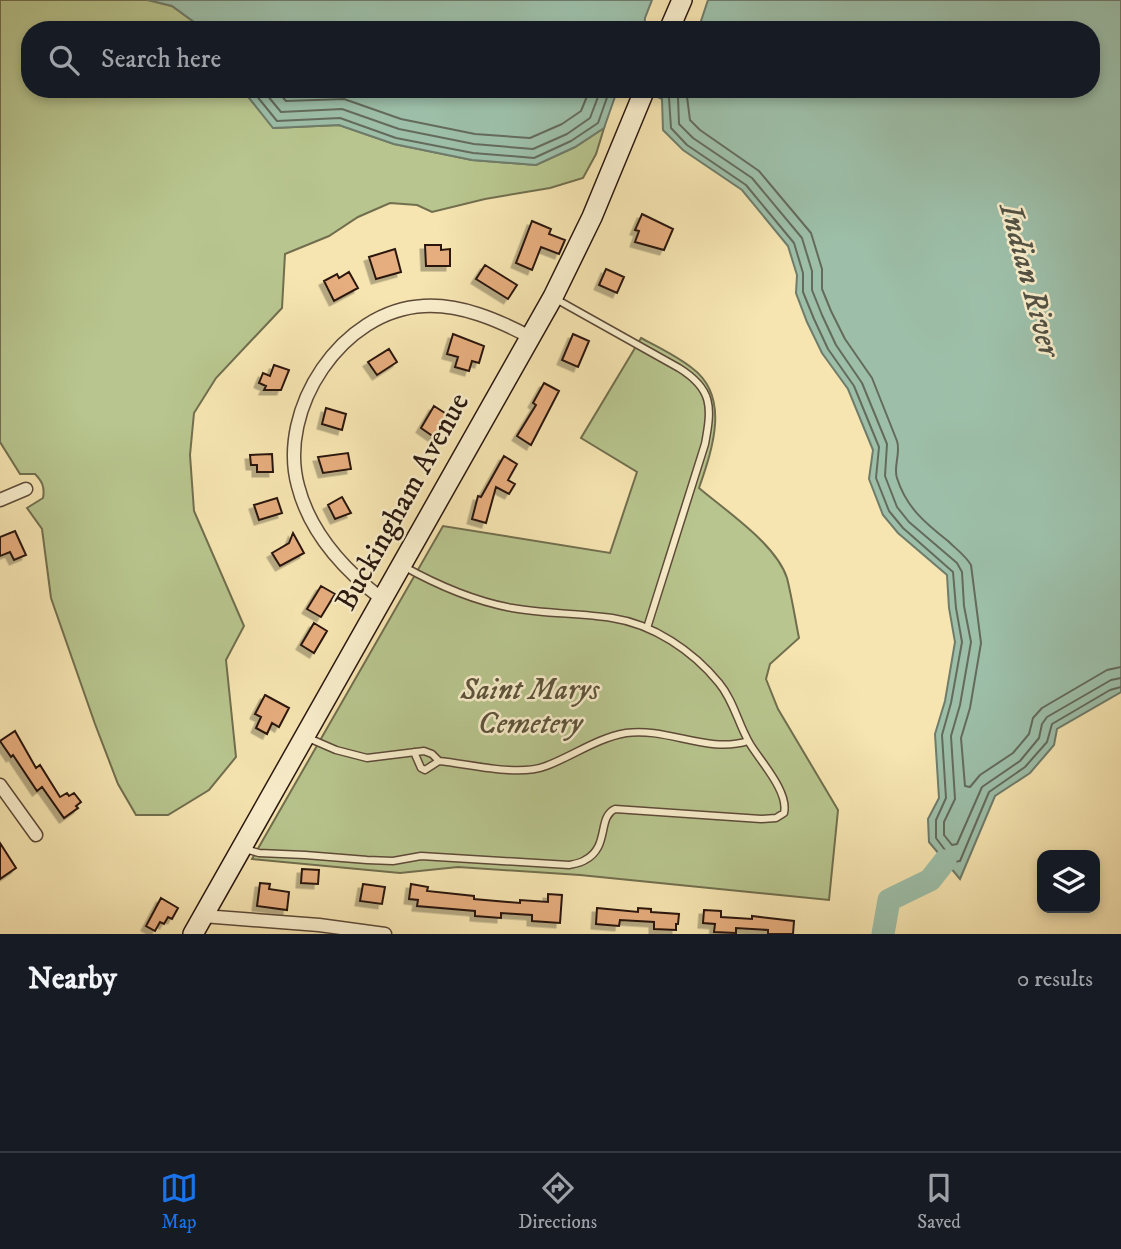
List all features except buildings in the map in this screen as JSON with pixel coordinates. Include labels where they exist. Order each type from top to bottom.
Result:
[{"type":"main road","points":[[673,21],[682,0]]},
{"type":"main road","name":"Buckingham Avenue","points":[[193,934],[553,297],[592,217],[641,98]]},
{"type":"street","points":[[382,599],[366,587],[324,542],[307,513],[297,484],[296,441],[300,419],[317,377],[349,338],[366,326],[421,306],[446,307],[482,315],[530,337]]},
{"type":"street","points":[[0,500],[26,489]]},
{"type":"street","points":[[0,785],[36,835]]},
{"type":"street","points":[[203,916],[319,925],[385,934]]},
{"type":"lane","points":[[553,297],[679,368],[697,380],[705,393],[709,423],[705,444],[648,628]]},
{"type":"lane","points":[[242,848],[259,853],[368,860],[393,861],[421,856],[569,866],[587,859],[598,848],[603,837],[605,818],[610,811],[761,819],[776,818],[784,813],[786,806],[782,794],[748,741],[733,705],[720,684],[670,640],[648,628],[615,618],[525,610],[484,602],[449,589],[401,565]]},
{"type":"lane","points":[[414,752],[421,768],[425,770],[439,761],[524,770],[535,769],[626,733],[647,733],[731,745],[748,741]]},
{"type":"lane","points":[[305,736],[336,750],[367,758],[424,751],[439,761]]},
{"type":"green space","points":[[0,0],[148,0],[172,6],[193,21],[21,21],[21,98],[249,98],[274,128],[339,125],[394,144],[472,160],[536,165],[575,147],[604,128],[596,154],[583,178],[550,188],[485,199],[432,212],[417,205],[390,203],[358,217],[329,236],[285,254],[282,308],[216,378],[194,413],[190,455],[194,511],[244,626],[226,660],[236,757],[209,790],[168,815],[136,815],[118,784],[51,598],[42,529],[27,508],[43,498],[42,484],[35,474],[20,474],[0,442]]},
{"type":"green space","name":"Saint Marys Cemetery","points":[[641,338],[692,368],[704,380],[715,409],[715,425],[699,488],[761,541],[781,565],[787,578],[799,638],[770,664],[766,679],[778,709],[838,810],[829,900],[580,875],[458,867],[400,873],[252,859],[443,526],[610,553],[637,472],[581,438]]},
{"type":"water","points":[[148,0],[652,0],[645,21],[193,21],[172,6]]},
{"type":"water","name":"Indian River","points":[[708,0],[1121,0],[1121,692],[1057,729],[1054,745],[1030,773],[995,796],[960,879],[929,842],[928,819],[939,798],[935,734],[945,701],[955,642],[947,575],[898,533],[883,515],[869,479],[873,450],[848,389],[822,353],[807,322],[796,293],[797,275],[788,246],[742,190],[683,150],[663,130],[660,98],[1100,98],[1100,21],[701,21]]},
{"type":"water","points":[[249,98],[615,98],[604,128],[575,147],[536,165],[472,160],[394,144],[339,125],[273,128]]},
{"type":"waterway","points":[[883,934],[889,900],[930,880],[945,861]]}]
